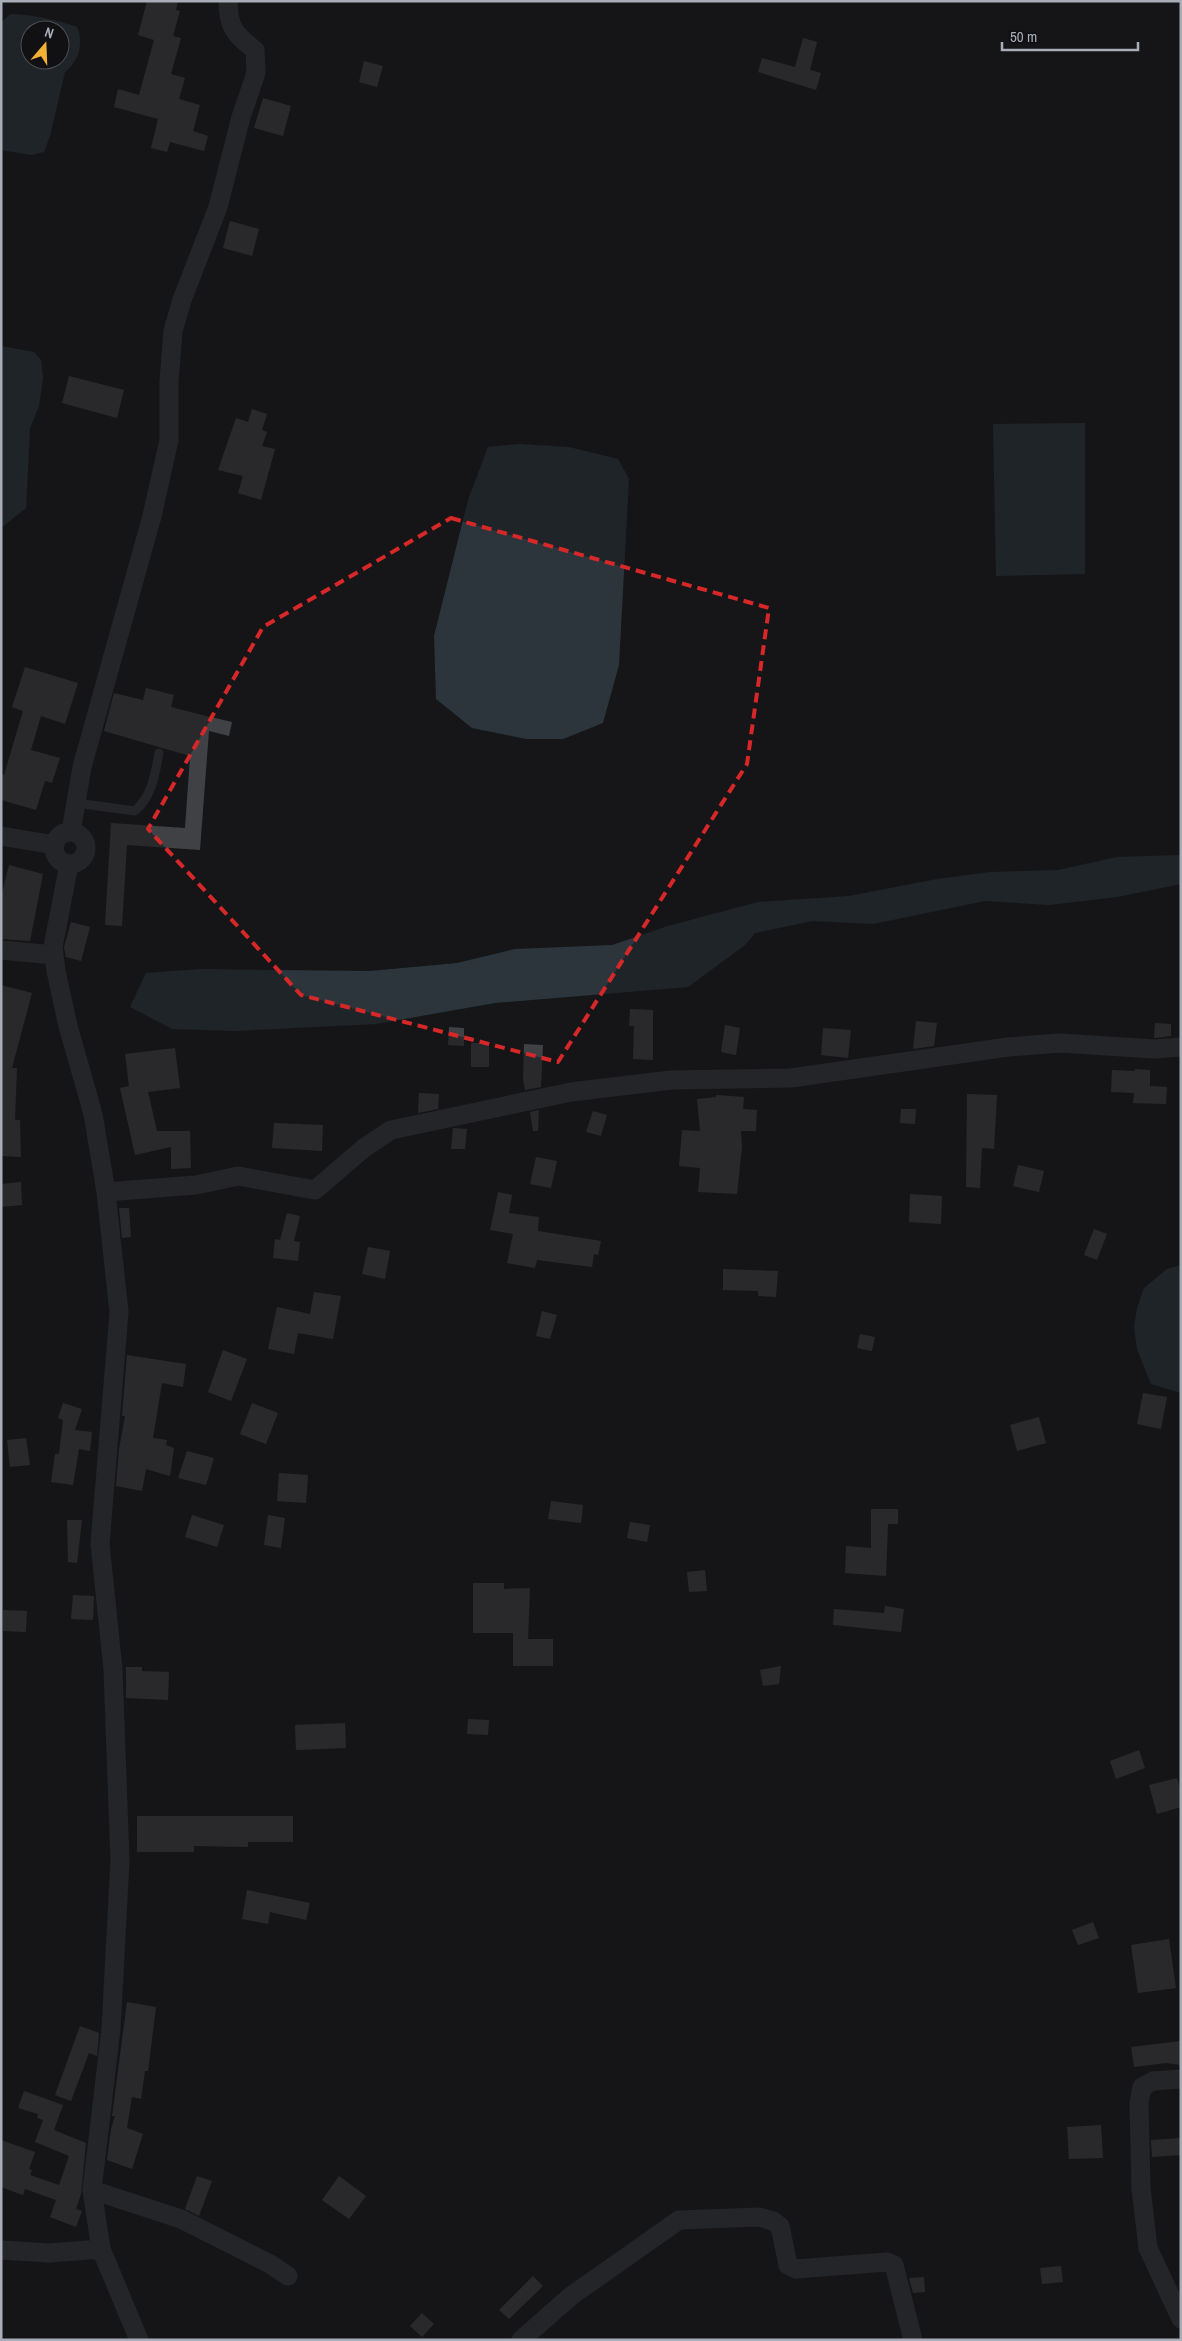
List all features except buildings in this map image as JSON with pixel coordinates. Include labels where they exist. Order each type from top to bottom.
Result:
[{"type":"street","points":[[71,832],[82,767],[152,516],[169,440],[169,382],[174,331],[182,300],[218,207],[241,117],[256,73],[255,50],[238,37],[230,25],[228,1]]},
{"type":"street","points":[[71,832],[81,836],[86,846],[86,851],[80,860],[69,864],[56,856],[55,845],[61,836],[71,832]]},
{"type":"street","points":[[1,836],[55,845]]},
{"type":"street","points":[[69,864],[57,919],[54,955],[68,1026],[93,1114],[106,1192],[119,1312],[100,1544],[113,1669],[120,1861],[111,2029],[92,2190],[101,2249],[139,2340]]},
{"type":"street","points":[[1,950],[54,955]]},
{"type":"street","points":[[106,1192],[196,1185],[238,1176],[315,1190],[364,1148],[392,1130],[570,1092],[671,1080],[791,1078],[1008,1047],[1060,1043],[1154,1049],[1181,1047]]},
{"type":"street","points":[[1181,2080],[1153,2080],[1142,2087],[1139,2103],[1141,2190],[1148,2248],[1181,2319]]},
{"type":"street","points":[[92,2190],[181,2219],[270,2264],[288,2276]]},
{"type":"street","points":[[522,2340],[571,2296],[679,2220],[759,2217],[773,2221],[780,2226],[788,2265],[796,2269],[887,2262],[894,2265],[914,2340]]},
{"type":"street","points":[[1,2250],[49,2252],[101,2249]]},
{"type":"lane","points":[[76,803],[135,811],[146,802],[156,774],[160,753]]},
{"type":"highlighted area","points":[[451,518],[769,608],[747,764],[558,1062],[301,995],[148,829],[263,627]]},
{"type":"shaded area","points":[[10,14],[52,20],[20,20],[20,70],[68,70],[65,72],[50,136],[44,152],[31,155],[1,150],[1,23]]},
{"type":"shaded area","points":[[70,25],[77,27],[80,39],[79,51],[70,68]]},
{"type":"shaded area","points":[[1,346],[34,352],[41,360],[43,378],[39,406],[30,428],[26,508],[1,528]]},
{"type":"shaded area","points":[[1085,423],[1085,574],[996,576],[993,424]]},
{"type":"shaded area","points":[[519,444],[569,447],[618,459],[629,479],[619,665],[603,723],[563,739],[526,739],[472,728],[436,699],[434,636],[468,500],[488,447]]},
{"type":"shaded area","points":[[1181,855],[1181,884],[1117,897],[1049,905],[985,901],[873,924],[813,921],[755,933],[745,945],[688,987],[495,1003],[376,1024],[235,1031],[172,1029],[130,1007],[146,973],[201,969],[370,971],[457,963],[515,949],[612,945],[668,926],[758,902],[849,896],[937,879],[991,872],[1058,870],[1117,857]]},
{"type":"shaded area","points":[[1181,1265],[1181,1393],[1151,1384],[1137,1349],[1134,1327],[1137,1308],[1144,1288],[1167,1269]]}]
